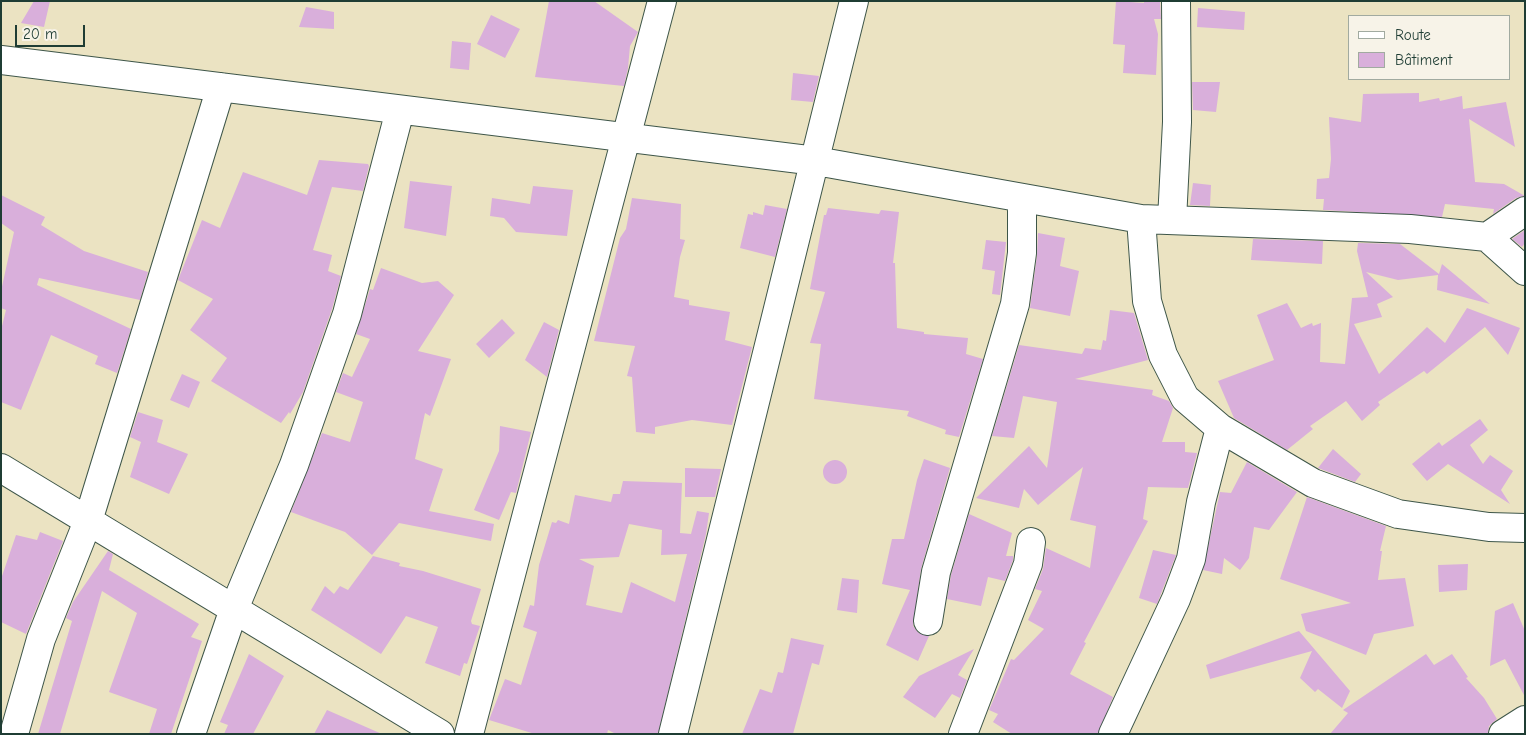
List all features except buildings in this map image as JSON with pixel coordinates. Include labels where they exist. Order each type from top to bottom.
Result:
[{"type":"street","points":[[469,734],[628,138],[662,1]]},
{"type":"street","points":[[673,734],[816,162],[854,1]]},
{"type":"street","points":[[1172,220],[1177,122],[1176,1]]},
{"type":"street","points":[[1,60],[816,162],[1141,219],[1410,229],[1487,237],[1525,271]]},
{"type":"street","points":[[14,734],[41,639],[88,521],[221,87]]},
{"type":"street","points":[[191,734],[234,609],[294,465],[347,314],[400,110]]},
{"type":"street","points":[[928,622],[936,572],[1015,304],[1022,253],[1022,198]]},
{"type":"street","points":[[1487,237],[1525,211]]},
{"type":"street","points":[[1141,219],[1147,300],[1164,355],[1185,398],[1220,428],[1313,483],[1398,514],[1489,527],[1525,528]]},
{"type":"street","points":[[1113,734],[1176,599],[1191,559],[1201,502],[1220,428]]},
{"type":"street","points":[[1,468],[440,734]]},
{"type":"street","points":[[1,490],[46,495]]},
{"type":"street","points":[[963,734],[1028,564],[1031,542]]},
{"type":"street","points":[[1503,734],[1525,720]]}]
